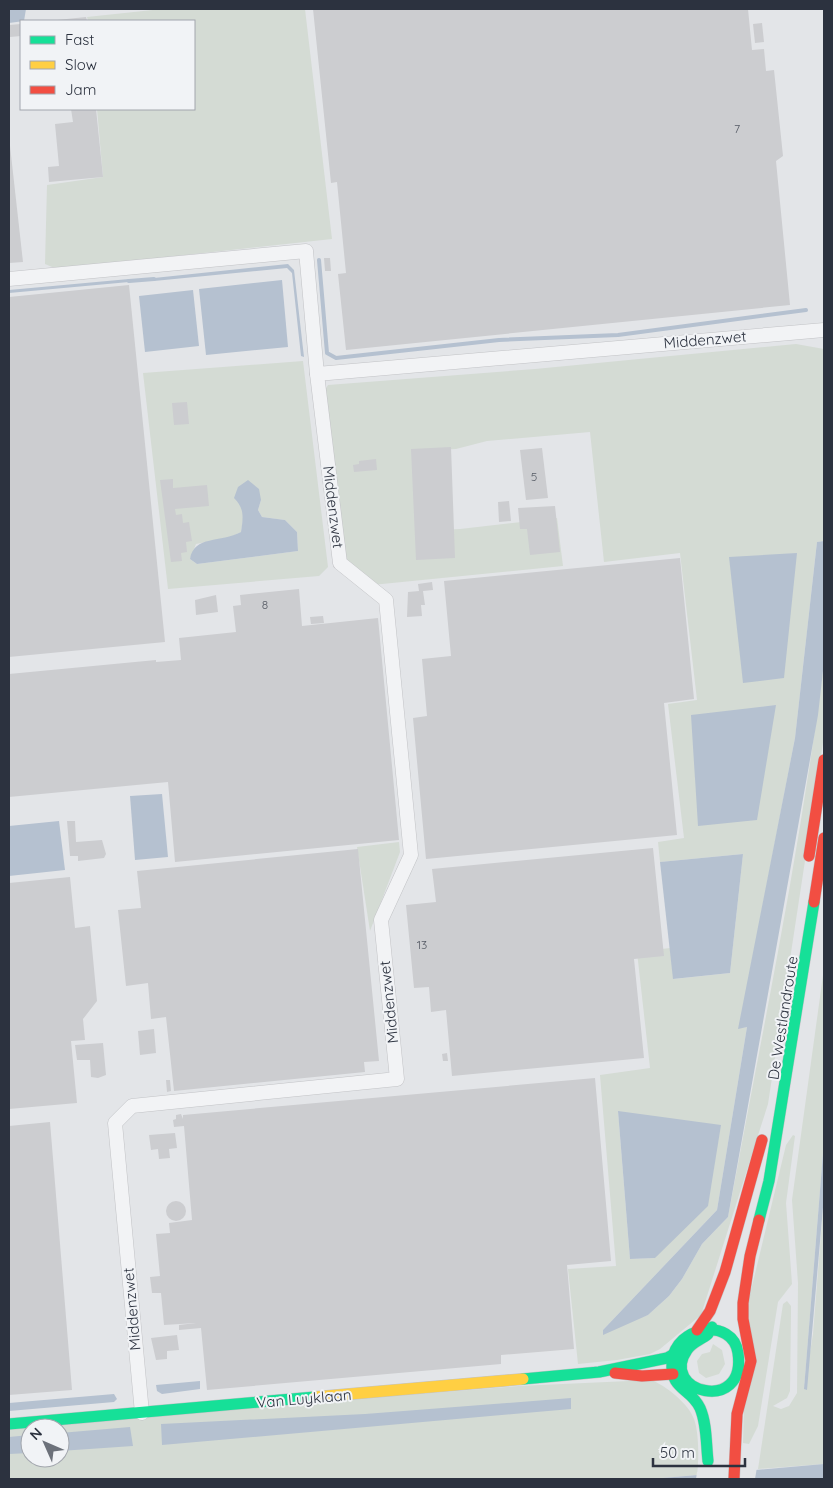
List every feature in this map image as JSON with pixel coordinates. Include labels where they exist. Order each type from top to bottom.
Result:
[{"type":"main road","name":"De Westlandroute","points":[[783,1018],[824,760]]},
{"type":"main road","name":"De Westlandroute","points":[[734,1479],[738,1402],[751,1361],[743,1319],[743,1303],[750,1256],[769,1181],[824,838]]},
{"type":"main road","points":[[678,1375],[686,1351],[693,1344],[706,1337],[712,1329],[724,1288],[725,1272],[764,1132]]},
{"type":"main road","name":"De Westlandroute","points":[[730,1310],[750,1256]]},
{"type":"main road","points":[[725,1272],[717,1286],[705,1324],[680,1342],[674,1354],[679,1387],[698,1396],[725,1388],[736,1377],[739,1367],[738,1351],[730,1338],[727,1325]]},
{"type":"main road","points":[[696,1330],[712,1329],[730,1338]]},
{"type":"main road","name":"Van Luyklaan","points":[[9,1424],[599,1372],[667,1358],[674,1354]]},
{"type":"main road","name":"Van Luyklaan","points":[[599,1372],[642,1376],[678,1375]]},
{"type":"main road","name":"De Westlandroute","points":[[725,1388],[725,1404],[735,1458]]},
{"type":"main road","points":[[698,1396],[708,1465]]},
{"type":"street","name":"Middenzwet","points":[[9,279],[306,251],[316,374],[340,562],[386,600],[411,855],[381,920],[397,1079],[132,1106],[115,1123],[142,1413]]},
{"type":"street","name":"Middenzwet","points":[[316,374],[824,330]]},
{"type":"shaded area","points":[[162,9],[305,9],[332,239],[57,269],[45,264],[47,185],[103,177],[97,110],[195,110],[195,20],[88,20],[87,17]]},
{"type":"shaded area","points":[[796,344],[824,349],[824,541],[817,542],[795,738],[739,1028],[747,1027],[717,1210],[603,1330],[648,1315],[669,1296],[682,1279],[702,1244],[728,1217],[792,871],[815,732],[824,662],[824,736],[768,1104],[701,1315],[660,1349],[650,1354],[578,1364],[568,1269],[616,1266],[600,1075],[650,1068],[637,952],[670,948],[674,979],[730,973],[743,854],[660,862],[658,842],[684,838],[668,704],[697,700],[680,553],[604,562],[590,432],[487,441],[456,449],[414,451],[418,531],[460,529],[557,518],[563,566],[372,585],[343,562],[323,393],[328,385],[535,369]],"holes":[[[618,1111],[655,1258],[630,1259]]]},
{"type":"shaded area","points":[[303,361],[328,567],[319,576],[168,589],[143,373]],"holes":[[[261,500],[258,510],[262,517],[285,520],[297,532],[298,551],[197,564],[190,559],[196,544],[231,537],[241,532],[244,514],[241,505]]]},
{"type":"shaded area","points":[[399,842],[400,852],[370,931],[357,847]]},
{"type":"shaded area","points":[[824,968],[824,1141],[804,1389],[813,1334],[824,1196],[824,1464],[758,1469],[783,1304],[787,1301],[791,1306],[790,1391],[787,1398],[773,1406],[781,1409],[789,1406],[797,1393],[798,1283],[792,1200]]},
{"type":"shaded area","points":[[793,1135],[795,1136],[786,1203],[792,1284],[778,1302],[758,1426],[749,1444],[743,1443],[747,1307],[786,1145]]},
{"type":"shaded area","points":[[713,1344],[722,1350],[725,1364],[719,1374],[706,1378],[699,1373],[697,1361],[702,1354],[710,1352]]},
{"type":"shaded area","points":[[651,1380],[657,1382],[682,1401],[691,1413],[697,1431],[698,1462],[697,1475],[651,1479],[9,1479],[9,1426],[20,1425],[20,1468],[70,1468],[70,1421],[519,1386]]},
{"type":"water","points":[[9,9],[26,9],[24,20],[9,23]]},
{"type":"water","points":[[288,264],[294,270],[304,357],[301,356],[292,273],[287,268],[154,281],[154,278]]},
{"type":"water","points":[[129,279],[129,282],[9,293],[9,290]]},
{"type":"water","points":[[282,280],[288,347],[206,355],[199,289]]},
{"type":"water","points":[[193,290],[199,346],[145,352],[139,296]]},
{"type":"water","points":[[248,480],[259,489],[261,500],[258,510],[262,517],[285,520],[297,532],[298,551],[197,564],[190,559],[197,546],[241,532],[242,510],[234,498],[238,487]]},
{"type":"water","points":[[824,541],[824,662],[818,715],[728,1217],[702,1244],[682,1279],[669,1296],[648,1315],[603,1335],[603,1330],[717,1210],[747,1027],[738,1029],[795,738],[817,542]]},
{"type":"water","points":[[797,553],[784,678],[743,683],[729,557]]},
{"type":"water","points":[[776,705],[757,820],[698,826],[691,715]]},
{"type":"water","points":[[162,794],[168,857],[135,860],[130,796]]},
{"type":"water","points":[[59,821],[65,870],[9,876],[9,826]]},
{"type":"water","points":[[743,854],[730,973],[673,979],[660,862]]},
{"type":"water","points":[[618,1111],[721,1125],[708,1206],[655,1258],[630,1259]]},
{"type":"water","points":[[824,1141],[824,1196],[807,1390],[804,1389]]},
{"type":"water","points":[[200,1381],[200,1389],[162,1394],[157,1391],[156,1385]]},
{"type":"water","points":[[114,1394],[117,1399],[114,1402],[9,1411],[9,1403]]},
{"type":"water","points":[[571,1398],[571,1409],[162,1445],[161,1424],[365,1414]]},
{"type":"water","points":[[130,1427],[133,1446],[70,1450],[70,1432]]},
{"type":"water","points":[[20,1436],[20,1453],[9,1454],[9,1437]]},
{"type":"water","points":[[824,1464],[824,1479],[651,1479]]},
{"type":"pier","points":[[757,1467],[755,1479],[696,1479],[697,1472]]},
{"type":"building","points":[[313,9],[748,9],[752,50],[764,49],[766,71],[774,70],[783,156],[776,161],[790,305],[346,350],[338,274],[346,273],[337,182],[331,183]]},
{"type":"building","points":[[86,17],[87,20],[57,20]]},
{"type":"building","points":[[762,23],[764,42],[755,43],[753,24]]},
{"type":"building","points":[[20,24],[20,36],[10,37],[9,25]]},
{"type":"building","points":[[71,110],[96,110],[103,177],[49,182],[48,167],[59,166],[55,124],[73,122]]},
{"type":"building","points":[[9,137],[23,262],[9,263]]},
{"type":"building","points":[[324,258],[330,258],[331,271],[325,271]]},
{"type":"building","points":[[129,285],[165,642],[9,657],[9,297]]},
{"type":"building","points":[[187,402],[189,424],[174,425],[172,403]]},
{"type":"building","points":[[451,447],[455,558],[416,560],[411,449]]},
{"type":"building","points":[[542,448],[548,498],[526,500],[520,450]]},
{"type":"building","points":[[376,459],[377,470],[354,472],[353,465],[359,464],[359,461]]},
{"type":"building","points":[[173,479],[173,488],[207,485],[209,506],[175,509],[176,515],[182,514],[183,523],[189,522],[192,541],[186,542],[187,552],[181,553],[182,561],[171,562],[160,480]]},
{"type":"building","points":[[509,501],[511,521],[499,522],[498,502]]},
{"type":"building","points":[[555,506],[560,552],[530,555],[527,529],[520,529],[518,508]]},
{"type":"building","points":[[680,558],[694,699],[664,703],[677,835],[426,859],[413,718],[427,716],[422,659],[451,656],[444,581]]},
{"type":"building","points":[[432,582],[433,590],[423,591],[425,605],[421,605],[422,616],[407,617],[408,592],[419,591],[418,584]]},
{"type":"building","points":[[299,589],[302,626],[378,618],[399,840],[175,862],[168,782],[9,797],[9,674],[156,660],[156,662],[181,660],[179,638],[236,632],[233,606],[241,605],[240,595]]},
{"type":"building","points":[[216,595],[218,612],[196,615],[195,600]]},
{"type":"building","points":[[323,616],[324,623],[311,624],[310,617]]},
{"type":"building","points":[[67,821],[75,821],[76,842],[102,840],[106,854],[104,858],[78,861],[78,856],[70,856]]},
{"type":"building","points":[[653,848],[664,956],[634,959],[644,1058],[452,1076],[446,1010],[431,1012],[429,987],[414,988],[406,905],[436,902],[432,869]]},
{"type":"building","points":[[358,849],[379,1061],[364,1062],[365,1072],[174,1091],[166,1017],[151,1019],[148,983],[126,986],[118,910],[141,908],[137,871]]},
{"type":"building","points":[[70,877],[75,928],[90,926],[97,1001],[83,1019],[85,1040],[71,1041],[77,1103],[9,1109],[9,883]]},
{"type":"building","points":[[154,1029],[156,1053],[140,1055],[138,1031]]},
{"type":"building","points":[[103,1043],[106,1075],[98,1078],[91,1077],[90,1060],[77,1060],[75,1045]]},
{"type":"building","points":[[447,1053],[448,1061],[443,1061],[442,1054]]},
{"type":"building","points":[[595,1078],[611,1261],[567,1265],[574,1349],[501,1355],[501,1364],[207,1390],[201,1328],[179,1330],[179,1325],[196,1323],[164,1325],[161,1293],[152,1293],[150,1277],[160,1276],[156,1234],[170,1233],[169,1223],[192,1220],[184,1126],[174,1127],[173,1120],[176,1119],[176,1115],[181,1114],[183,1119],[183,1115]]},
{"type":"building","points":[[166,1080],[170,1080],[171,1091],[167,1092]]},
{"type":"building","points":[[50,1122],[72,1390],[9,1395],[9,1126]]},
{"type":"building","points":[[175,1133],[177,1148],[169,1149],[170,1158],[159,1159],[158,1149],[151,1150],[149,1135]]},
{"type":"building","points":[[176,1201],[183,1204],[186,1211],[183,1218],[176,1221],[169,1218],[166,1211],[169,1204]]},
{"type":"building","points":[[177,1335],[179,1350],[167,1351],[167,1359],[156,1360],[151,1338]]},
{"type":"waterway","points":[[319,260],[327,353],[336,358],[499,340],[618,335],[806,310]]},
{"type":"waterway","points":[[129,281],[154,279]]},
{"type":"traffic: fast","points":[[759,1220],[769,1181],[814,902]]},
{"type":"traffic: fast","points":[[708,1461],[705,1427],[700,1408],[692,1396],[674,1378],[672,1362],[675,1350],[683,1340],[693,1333],[704,1330],[716,1330],[726,1334],[734,1342],[738,1353],[737,1372],[730,1385],[718,1390],[705,1390],[693,1386],[684,1377],[681,1365],[687,1350],[691,1345],[708,1334],[712,1327]]},
{"type":"traffic: fast","points":[[523,1379],[599,1372],[667,1358],[674,1354]]},
{"type":"traffic: fast","points":[[9,1424],[315,1397]]},
{"type":"traffic: slow","points":[[315,1397],[523,1379]]},
{"type":"traffic: jam","points":[[809,856],[824,760]]},
{"type":"traffic: jam","points":[[814,902],[824,838]]},
{"type":"traffic: jam","points":[[697,1330],[710,1311],[725,1272],[762,1140]]},
{"type":"traffic: jam","points":[[734,1479],[737,1414],[751,1361],[743,1319],[743,1303],[750,1256],[759,1220]]},
{"type":"traffic: jam","points":[[615,1373],[642,1376],[673,1374]]}]
